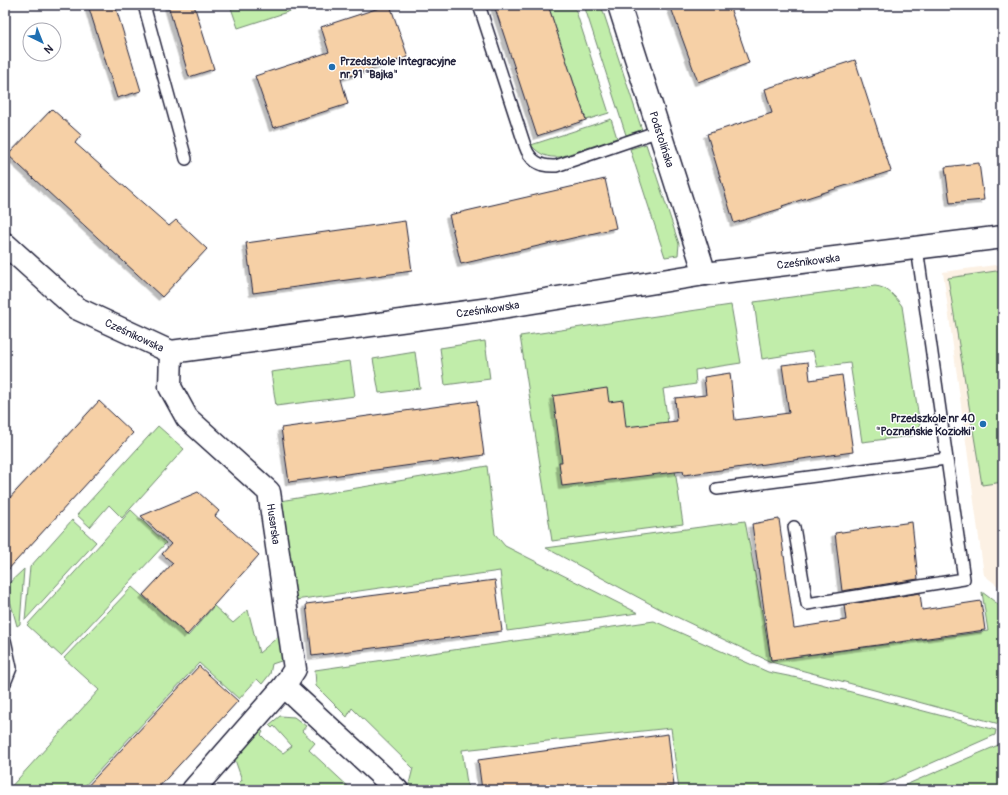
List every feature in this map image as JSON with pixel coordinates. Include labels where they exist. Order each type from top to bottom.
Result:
[{"type":"street","name":"Podstolińska","points":[[619,5],[705,274]]},
{"type":"street","name":"Cześnikowska","points":[[5,244],[76,308],[171,352],[490,309],[705,274],[1003,237]]},
{"type":"street","name":"Husarska","points":[[171,352],[170,387],[187,418],[270,492],[294,669],[284,686],[193,790]]},
{"type":"street","points":[[284,686],[397,790]]},
{"type":"lane","points":[[144,5],[186,159]]},
{"type":"lane","points":[[479,5],[525,146],[533,160],[540,164],[556,166],[660,131]]},
{"type":"lane","points":[[794,526],[807,604],[964,579],[917,248]]},
{"type":"lane","points":[[717,489],[946,459]]},
{"type":"lane","points":[[5,640],[11,668],[5,683]]},
{"type":"shaded area","name":"Przedszkole nr 40 \"Poznańskie Koziołki\"","points":[[1003,264],[1003,590],[984,575],[943,272]]},
{"type":"green space","points":[[230,5],[309,5],[238,28]]},
{"type":"green space","points":[[548,5],[574,5],[609,113],[586,120]]},
{"type":"green space","points":[[584,5],[601,5],[642,130],[626,135]]},
{"type":"green space","points":[[611,119],[617,138],[560,157],[544,155],[531,145]]},
{"type":"green space","points":[[646,144],[679,244],[678,255],[665,257],[630,149]]},
{"type":"green space","name":"Przedszkole nr 40 \"Poznańskie Koziołki\"","points":[[1003,270],[1003,482],[982,485],[948,278]]},
{"type":"green space","points":[[875,286],[883,288],[890,293],[902,306],[921,432],[912,436],[862,442],[850,363],[817,367],[813,351],[762,359],[754,302]]},
{"type":"green space","points":[[731,305],[741,363],[695,370],[696,384],[663,389],[683,524],[552,541],[520,336]]},
{"type":"green space","points":[[485,341],[490,379],[445,385],[440,348]]},
{"type":"green space","points":[[415,352],[420,388],[379,393],[373,359]]},
{"type":"green space","points":[[350,361],[355,396],[276,406],[271,372]]},
{"type":"green space","points":[[158,426],[184,449],[122,518],[109,505],[90,527],[77,515]]},
{"type":"green space","points":[[487,466],[495,534],[505,546],[638,613],[507,631],[500,571],[295,600],[280,501]]},
{"type":"green space","points":[[131,510],[166,543],[61,656],[27,625]]},
{"type":"green space","points":[[72,520],[96,542],[25,620],[30,567]]},
{"type":"green space","points":[[745,521],[771,660],[988,631],[982,592],[1003,608],[1003,725],[771,662],[660,609],[546,548]]},
{"type":"green space","points":[[24,569],[20,624],[17,626],[6,586]]},
{"type":"green space","points":[[132,587],[188,636],[214,606],[233,623],[248,610],[259,653],[279,636],[282,653],[281,661],[272,664],[270,674],[262,684],[257,679],[239,699],[199,663],[81,790],[8,790],[99,690],[64,658]]},
{"type":"green space","points":[[654,621],[768,672],[798,678],[996,730],[995,735],[871,790],[679,790],[671,728],[462,750],[468,790],[411,790],[408,788],[413,768],[352,708],[347,717],[316,686],[315,670]]},
{"type":"green space","points":[[280,716],[294,717],[306,726],[302,731],[315,743],[309,750],[352,790],[233,790],[242,780],[233,754],[258,728],[263,732],[261,735],[266,740],[283,753],[292,746],[274,726],[272,728],[269,725]]},
{"type":"green space","points":[[1003,743],[1003,790],[894,790]]},
{"type":"building","points":[[88,5],[115,5],[141,91],[117,98]]},
{"type":"building","points":[[168,5],[194,5],[214,69],[189,77]]},
{"type":"building","name":"Przedszkole Integracyjne nr 91 \"Bajka\"","points":[[390,5],[408,57],[341,79],[348,104],[273,128],[255,76],[329,52],[321,27]]},
{"type":"building","points":[[494,5],[548,5],[586,120],[537,136]]},
{"type":"building","points":[[670,5],[729,5],[749,63],[698,82]]},
{"type":"building","points":[[855,60],[891,171],[734,223],[707,134],[772,113],[765,89]]},
{"type":"building","points":[[52,109],[81,135],[75,143],[169,226],[176,220],[207,249],[162,297],[8,155]]},
{"type":"building","points":[[979,163],[984,200],[950,203],[945,167]]},
{"type":"building","points":[[605,179],[616,228],[461,264],[449,215]]},
{"type":"building","points":[[405,221],[412,271],[253,293],[246,243]]},
{"type":"building","points":[[808,362],[810,380],[842,375],[853,452],[684,475],[683,471],[562,486],[559,462],[562,462],[553,396],[607,388],[609,402],[623,400],[626,427],[677,421],[675,398],[706,395],[704,377],[730,373],[735,420],[789,413],[782,365]]},
{"type":"building","points":[[99,401],[133,433],[5,573],[5,503]]},
{"type":"building","points":[[477,401],[484,455],[289,482],[281,428]]},
{"type":"building","points":[[198,492],[219,511],[215,516],[259,555],[187,635],[143,595],[173,563],[162,554],[171,544],[141,516]]},
{"type":"building","points":[[779,519],[794,628],[846,620],[844,605],[920,593],[922,610],[981,601],[985,630],[771,660],[752,524]]},
{"type":"building","points":[[912,522],[918,579],[842,591],[835,533]]},
{"type":"building","points":[[495,580],[502,631],[312,656],[306,604]]},
{"type":"building","points":[[199,666],[238,701],[156,790],[84,790]]},
{"type":"building","points":[[668,734],[674,786],[645,790],[482,790],[478,760]]},
{"type":"place","name":"Przedszkole Integracyjne nr 91 \"Bajka\"","points":[[332,67]]},
{"type":"place","name":"Przedszkole nr 40 \"Poznańskie Koziołki\"","points":[[983,424]]}]
